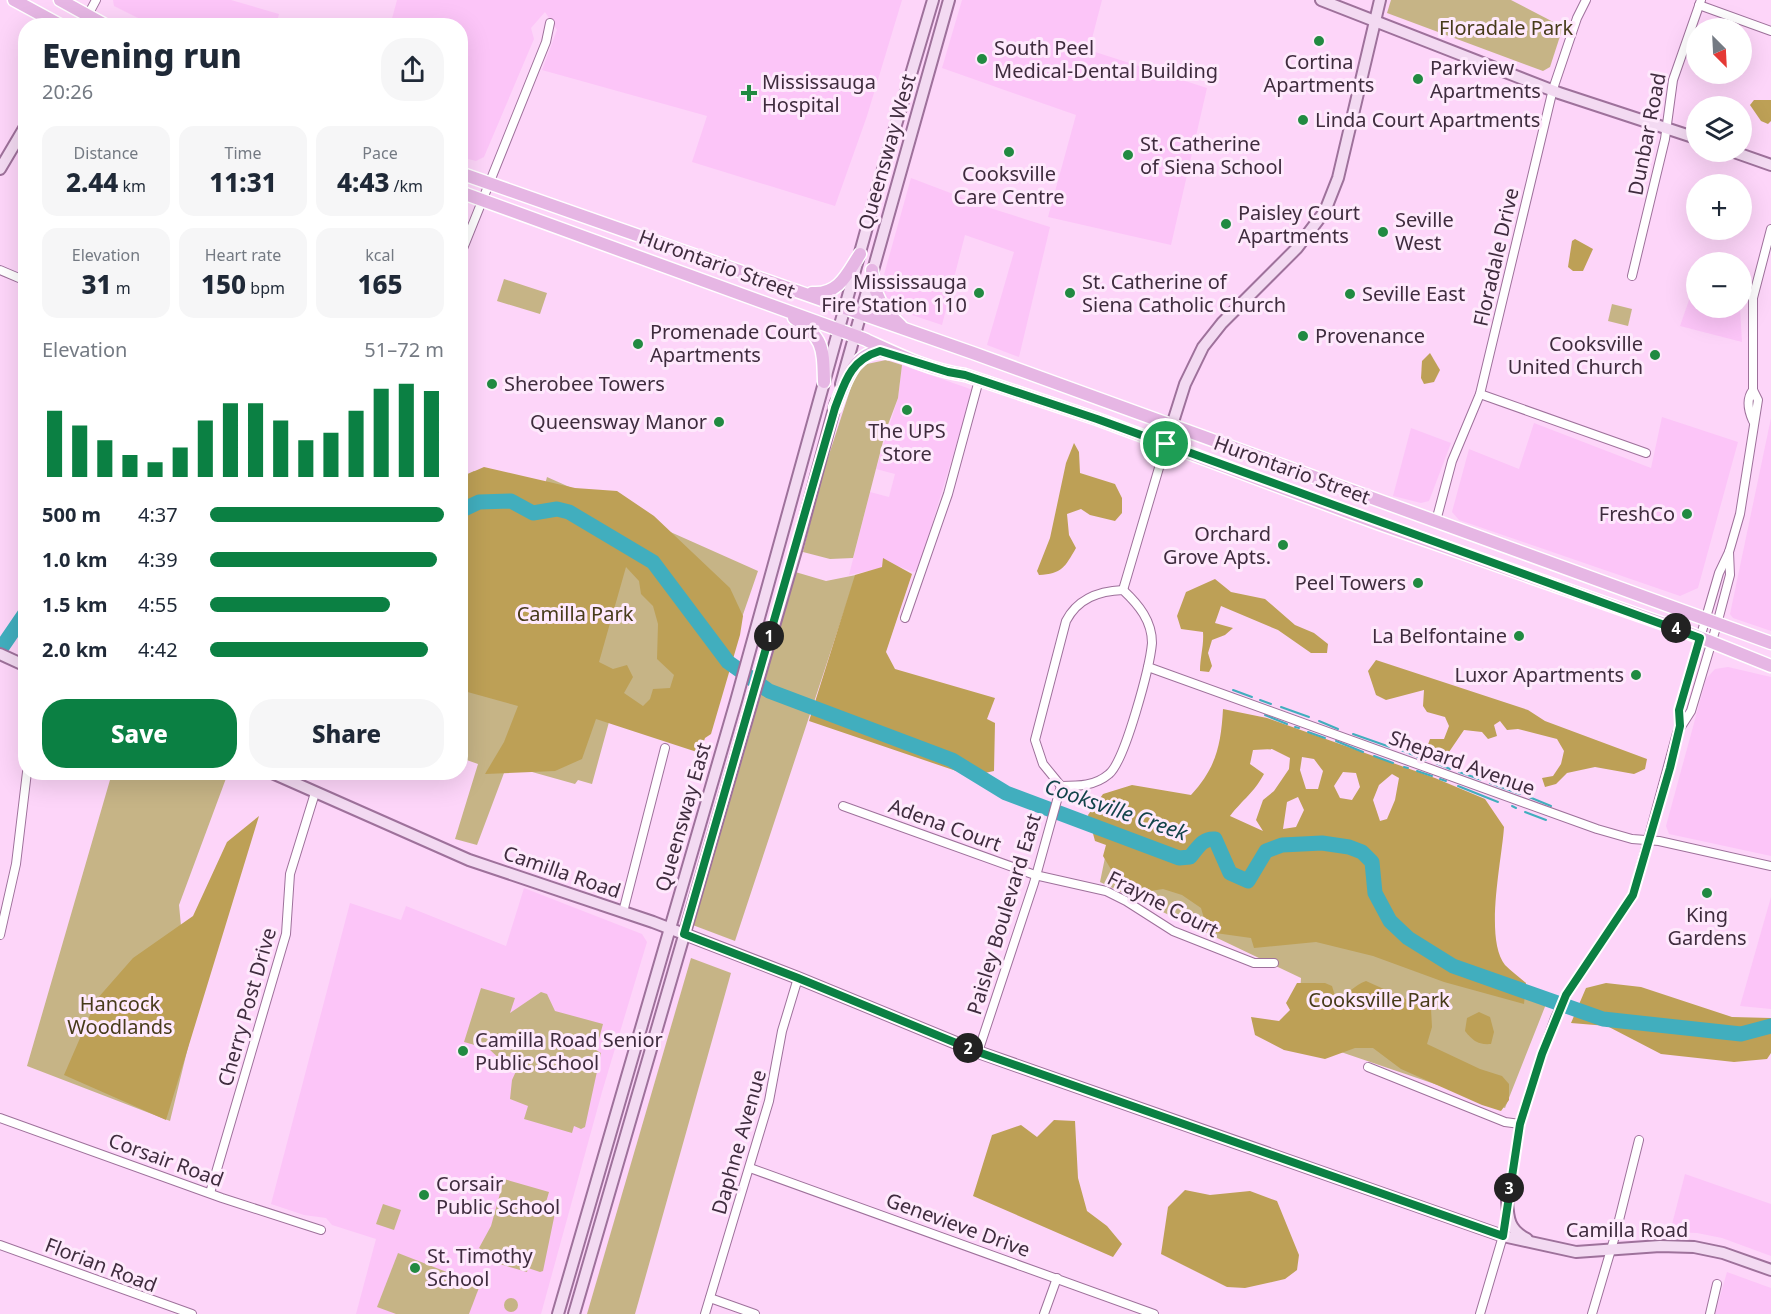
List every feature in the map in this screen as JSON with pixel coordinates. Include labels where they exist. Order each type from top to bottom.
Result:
[{"type":"main road","points":[[14,0],[47,18]]},
{"type":"main road","points":[[60,0],[83,18]]},
{"type":"main road","name":"Queensway West","points":[[839,330],[933,0]]},
{"type":"main road","name":"Queensway West","points":[[855,335],[949,0]]},
{"type":"main road","points":[[1321,0],[1553,89],[1686,134]]},
{"type":"main road","points":[[1166,444],[1185,384],[1203,347],[1222,323],[1312,231],[1325,211],[1338,178],[1380,0]]},
{"type":"main road","points":[[0,169],[18,139]]},
{"type":"main road","points":[[1752,158],[1771,165]]},
{"type":"main road","name":"Hurontario Street","points":[[468,175],[846,308],[1771,643]]},
{"type":"main road","name":"Hurontario Street","points":[[468,195],[855,335],[903,357],[979,380],[1166,444],[1706,640],[1771,666]]},
{"type":"main road","points":[[800,292],[825,294],[834,289],[841,284],[860,254]]},
{"type":"main road","points":[[872,270],[874,288],[879,302],[906,330]]},
{"type":"main road","points":[[777,308],[818,337],[823,353],[824,382]]},
{"type":"main road","name":"Queensway East","points":[[558,1314],[736,700],[839,330]]},
{"type":"main road","name":"Queensway East","points":[[574,1314],[797,547],[855,335]]},
{"type":"main road","points":[[835,408],[851,369],[863,358],[880,351],[903,357]]},
{"type":"main road","points":[[3,656],[18,663]]},
{"type":"main road","name":"Camilla Road","points":[[287,780],[470,860],[684,934],[978,1052],[1503,1236],[1576,1252],[1610,1251],[1648,1246],[1683,1246],[1723,1253],[1771,1270]]},
{"type":"main road","points":[[1507,1200],[1509,1223],[1515,1232],[1553,1248]]},
{"type":"street","points":[[87,18],[96,0]]},
{"type":"street","name":"Floradale Drive","points":[[1436,521],[1452,461],[1480,394],[1553,89],[1576,18],[1586,0]]},
{"type":"street","points":[[1700,2],[1771,31]]},
{"type":"street","name":"Dunbar Road","points":[[1632,276],[1667,127],[1673,80],[1700,2]]},
{"type":"street","points":[[468,235],[546,42],[550,23]]},
{"type":"street","points":[[1480,1314],[1503,1236],[1520,1124],[1558,1011],[1566,995],[1633,895],[1680,726],[1679,710],[1706,640],[1719,573],[1729,552],[1740,514],[1758,400],[1753,390],[1753,298],[1771,229]]},
{"type":"street","points":[[0,270],[18,278]]},
{"type":"street","points":[[905,618],[948,494],[979,380]]},
{"type":"street","points":[[1480,394],[1646,453]]},
{"type":"street","points":[[1123,590],[1166,444]]},
{"type":"street","points":[[1680,726],[1691,711],[1711,622],[1730,574],[1729,552]]},
{"type":"street","points":[[1123,590],[1144,613],[1150,626],[1152,643],[1148,667],[1118,763],[1111,773],[1098,782],[1060,790],[1043,764],[1035,740],[1066,621],[1071,612],[1087,598],[1107,591],[1123,590]]},
{"type":"street","name":"Shepard Avenue","points":[[1148,667],[1587,826],[1632,839],[1771,867]]},
{"type":"street","points":[[623,912],[665,748]]},
{"type":"street","points":[[0,934],[16,864],[26,780]]},
{"type":"street","name":"Paisley Boulevard East","points":[[978,1052],[1060,790]]},
{"type":"street","name":"Cherry Post Drive","points":[[210,1193],[286,934],[290,874],[315,793]]},
{"type":"street","name":"Adena Court","points":[[843,806],[1035,875]]},
{"type":"street","name":"Frayne Court","points":[[1035,875],[1106,891],[1173,931],[1193,940],[1254,963],[1274,963]]},
{"type":"street","name":"Daphne Avenue","points":[[705,1314],[750,1168],[778,1066],[782,1031],[798,978]]},
{"type":"street","points":[[1368,1067],[1505,1122],[1520,1124]]},
{"type":"street","name":"Corsair Road","points":[[0,1118],[321,1230]]},
{"type":"street","points":[[1592,1314],[1639,1140]]},
{"type":"street","name":"Genevieve Drive","points":[[750,1168],[1154,1314]]},
{"type":"street","name":"Florian Road","points":[[0,1245],[159,1308],[192,1314]]},
{"type":"street","points":[[1044,1314],[1056,1278]]},
{"type":"street","points":[[1710,1314],[1717,1284]]},
{"type":"street","points":[[710,1298],[755,1314]]},
{"type":"shaded area","points":[[113,0],[231,0],[279,14],[278,18],[138,18],[114,6]]},
{"type":"shaded area","name":"Mississauga Hospital","points":[[397,0],[902,0],[867,116],[835,206],[692,162],[707,116],[542,70],[557,30],[545,12],[531,28],[534,39],[484,157],[476,161],[468,159],[468,18],[392,18]]},
{"type":"shaded area","name":"St. Catherine of Siena School","points":[[962,0],[1102,0],[1089,50],[1207,88],[1171,245],[1048,217],[1076,115],[942,68]]},
{"type":"shaded area","points":[[911,178],[990,208],[1050,227],[1019,357],[987,345],[1014,252],[965,235],[942,325],[891,308],[880,289]]},
{"type":"shaded area","points":[[1686,309],[1686,318],[1741,318],[1742,342],[1680,326]]},
{"type":"shaded area","points":[[902,365],[973,390],[918,570],[913,572],[885,561],[883,568],[849,575],[870,492],[889,497],[895,474],[876,469],[898,398]]},
{"type":"shaded area","points":[[1662,417],[1738,442],[1698,588],[1680,596],[1459,520],[1452,512],[1469,449],[1519,469],[1534,423],[1651,468]]},
{"type":"shaded area","points":[[1771,418],[1771,631],[1733,618],[1730,614]]},
{"type":"shaded area","points":[[1411,428],[1451,443],[1429,501],[1421,503],[1393,496]]},
{"type":"shaded area","points":[[1728,667],[1771,677],[1771,856],[1669,834],[1666,826],[1706,679],[1715,669]]},
{"type":"shaded area","points":[[524,888],[642,934],[647,942],[602,1092],[541,1314],[356,1314],[376,1239],[332,1225],[326,1218],[304,1215],[271,1204],[350,903],[401,920],[406,906],[506,946]]},
{"type":"shaded area","points":[[1771,897],[1771,1009],[1740,1006]]},
{"type":"shaded area","points":[[1685,1174],[1771,1204],[1771,1256],[1722,1238],[1697,1233],[1670,1232]]},
{"type":"shaded area","points":[[1727,1272],[1771,1288],[1771,1314],[1715,1314]]},
{"type":"green space","name":"Floradale Park","points":[[1391,0],[1511,0],[1563,27],[1550,67],[1543,71],[1387,13]]},
{"type":"green space","points":[[1754,100],[1771,100],[1771,121],[1768,124],[1761,121],[1752,108]]},
{"type":"green space","points":[[1575,239],[1593,249],[1583,271],[1573,271],[1568,267],[1572,241]]},
{"type":"green space","points":[[504,279],[547,293],[540,314],[497,301]]},
{"type":"green space","points":[[1612,304],[1632,309],[1628,326],[1608,321]]},
{"type":"green space","points":[[1430,353],[1440,370],[1434,382],[1424,384],[1421,378],[1422,361]]},
{"type":"green space","points":[[886,360],[902,365],[898,398],[886,430],[853,558],[830,559],[803,552],[821,479],[855,375],[867,364]]},
{"type":"green space","points":[[1074,443],[1079,452],[1080,473],[1115,484],[1122,498],[1122,513],[1115,521],[1090,515],[1081,509],[1067,514],[1069,535],[1076,548],[1069,560],[1058,571],[1039,575],[1037,571],[1050,538],[1066,463]]},
{"type":"green space","name":"Camilla Park","points":[[484,467],[575,488],[617,491],[654,516],[730,588],[743,616],[740,635],[711,734],[705,738],[700,753],[596,719],[582,759],[555,771],[485,774],[504,742],[518,706],[468,692],[468,474]],"holes":[[[626,567],[639,581],[641,594],[653,606],[658,624],[657,659],[674,675],[670,688],[653,689],[650,699],[643,706],[624,693],[633,677],[627,665],[613,669],[599,662]]]},
{"type":"green space","name":"Camilla Park","points":[[474,471],[543,492],[547,477],[758,571],[697,748],[609,722],[592,784],[578,780],[575,784],[507,765],[477,845],[455,839],[478,764],[468,760],[468,474]]},
{"type":"green space","points":[[883,558],[912,574],[886,652],[895,669],[995,698],[987,719],[995,723],[994,771],[971,776],[809,721],[855,575],[882,567]]},
{"type":"green space","points":[[792,571],[826,581],[856,575],[735,941],[690,924]]},
{"type":"green space","points":[[1215,579],[1231,592],[1265,599],[1295,625],[1314,633],[1328,644],[1327,653],[1311,653],[1278,630],[1221,606],[1215,623],[1233,628],[1225,635],[1212,640],[1208,653],[1212,666],[1209,672],[1200,671],[1203,632],[1181,629],[1177,616],[1186,592]]},
{"type":"green space","points":[[1376,660],[1528,710],[1545,721],[1647,759],[1645,769],[1634,774],[1595,767],[1567,773],[1556,784],[1545,787],[1542,778],[1553,776],[1561,764],[1564,751],[1557,739],[1518,729],[1507,730],[1500,721],[1494,725],[1497,736],[1488,739],[1482,732],[1464,730],[1449,752],[1440,754],[1426,750],[1430,739],[1444,739],[1449,726],[1445,717],[1427,712],[1423,706],[1424,690],[1386,700],[1376,695],[1368,671]]},
{"type":"green space","points":[[1223,709],[1267,718],[1435,778],[1485,799],[1504,827],[1495,918],[1499,953],[1505,965],[1526,983],[1524,1004],[1444,982],[1373,956],[1316,942],[1254,948],[1251,938],[1208,932],[1201,908],[1182,895],[1163,889],[1138,893],[1118,881],[1103,856],[1106,845],[1095,841],[1088,815],[1103,794],[1132,785],[1191,795],[1212,765],[1219,745]],"holes":[[[1272,749],[1290,758],[1289,769],[1274,791],[1263,800],[1256,820],[1263,831],[1230,816],[1264,774],[1250,764],[1253,750]],[[1302,757],[1314,759],[1323,771],[1318,789],[1306,789],[1300,770]],[[1343,772],[1356,773],[1360,787],[1352,800],[1340,798],[1334,786]],[[1392,774],[1399,778],[1395,800],[1387,819],[1380,821],[1373,800],[1379,785]],[[1298,797],[1304,810],[1296,827],[1283,829],[1287,802]]]},
{"type":"green space","name":"Hancock Woodlands","points":[[110,780],[225,780],[179,905],[184,957],[198,1006],[170,1121],[27,1066]]},
{"type":"green space","points":[[259,816],[166,1120],[64,1075],[97,999],[133,958],[193,916],[227,842]]},
{"type":"green space","name":"Cooksville Park","points":[[1109,838],[1550,994],[1505,1108],[1297,1037],[1301,978],[1100,882]]},
{"type":"green space","points":[[691,958],[731,973],[635,1314],[587,1314]]},
{"type":"green space","points":[[1366,981],[1406,999],[1423,1001],[1431,1009],[1432,1027],[1427,1044],[1480,1069],[1502,1076],[1509,1084],[1509,1100],[1501,1111],[1482,1105],[1401,1069],[1373,1048],[1355,1048],[1325,1059],[1284,1050],[1255,1035],[1251,1017],[1279,1021],[1290,1010],[1286,1003],[1297,983],[1325,983],[1332,986],[1336,999]]},
{"type":"green space","points":[[1606,983],[1641,987],[1732,1017],[1771,1018],[1771,1053],[1767,1059],[1734,1062],[1661,1054],[1607,1026],[1571,1023],[1586,988]]},
{"type":"green space","points":[[481,988],[515,998],[510,1013],[541,992],[547,994],[555,1011],[603,1024],[596,1050],[601,1053],[585,1127],[581,1129],[574,1126],[572,1133],[524,1119],[528,1106],[510,1099],[512,1080],[517,1069],[504,1063],[489,1049],[464,1042]]},
{"type":"green space","points":[[1479,1012],[1490,1017],[1494,1032],[1491,1044],[1476,1042],[1465,1031],[1467,1018]]},
{"type":"green space","points":[[1054,1120],[1075,1121],[1078,1178],[1087,1211],[1107,1226],[1122,1244],[1113,1257],[973,1196],[992,1135],[1021,1125],[1037,1137]]},
{"type":"green space","points":[[504,1179],[549,1192],[544,1209],[555,1213],[543,1271],[528,1268],[527,1272],[482,1259],[484,1251],[479,1248],[491,1226]]},
{"type":"green space","points":[[1185,1190],[1210,1195],[1250,1191],[1277,1201],[1299,1255],[1297,1270],[1285,1279],[1245,1288],[1227,1287],[1161,1254],[1168,1207]]},
{"type":"green space","points":[[383,1204],[401,1210],[394,1230],[376,1224]]},
{"type":"green space","points":[[398,1253],[480,1285],[469,1314],[396,1314],[377,1307]]},
{"type":"green space","points":[[508,1298],[514,1298],[518,1305],[514,1312],[508,1312],[504,1308],[504,1302]]},
{"type":"waterway","name":"Cooksville Creek","points":[[468,507],[479,502],[511,501],[533,513],[557,509],[569,512],[653,562],[728,662],[769,691],[952,760],[1006,793],[1179,858],[1190,857],[1203,842],[1215,839],[1230,873],[1248,881],[1266,851],[1282,845],[1322,843],[1349,847],[1362,852],[1372,862],[1375,893],[1390,921],[1408,938],[1453,966],[1603,1019],[1741,1034],[1771,1026]]},
{"type":"waterway","name":"Cooksville Creek","points":[[0,650],[18,624]]},
{"type":"waterway","points":[[1233,690],[1252,697]]},
{"type":"waterway","points":[[1260,700],[1271,704]]},
{"type":"waterway","points":[[1281,707],[1309,717]]},
{"type":"waterway","points":[[1265,715],[1287,724]]},
{"type":"waterway","points":[[1319,721],[1338,729]]},
{"type":"waterway","points":[[1295,727],[1299,728]]},
{"type":"waterway","points":[[1308,732],[1325,738]]},
{"type":"waterway","points":[[1353,734],[1390,747]]},
{"type":"waterway","points":[[1336,741],[1363,752]]},
{"type":"waterway","points":[[1401,750],[1426,760]]},
{"type":"waterway","points":[[1374,756],[1393,763]]},
{"type":"waterway","points":[[1436,763],[1450,769]]},
{"type":"waterway","points":[[1404,767],[1408,768]]},
{"type":"waterway","points":[[1417,771],[1432,776]]},
{"type":"waterway","points":[[1459,772],[1482,780]]},
{"type":"waterway","points":[[1440,779],[1446,781]]},
{"type":"waterway","points":[[1490,783],[1520,794]]},
{"type":"waterway","points":[[1458,786],[1498,802]]},
{"type":"waterway","points":[[1529,797],[1551,806]]},
{"type":"waterway","points":[[1512,806],[1516,808]]},
{"type":"waterway","points":[[1525,812],[1546,820]]},
{"type":"place","name":"Cortina Apartments","points":[[1319,41]]},
{"type":"place","name":"South Peel Medical-Dental Building","points":[[982,59]]},
{"type":"place","name":"Parkview Apartments","points":[[1418,79]]},
{"type":"place","name":"Mississauga Hospital","points":[[749,93]]},
{"type":"place","name":"Linda Court Apartments","points":[[1303,120]]},
{"type":"place","name":"Cooksville Care Centre","points":[[1009,152]]},
{"type":"place","name":"St. Catherine of Siena School","points":[[1128,155]]},
{"type":"place","name":"Paisley Court Apartments","points":[[1226,224]]},
{"type":"place","name":"Seville West","points":[[1383,232]]},
{"type":"place","name":"Mississauga Fire Station 110","points":[[979,293]]},
{"type":"place","name":"St. Catherine of Siena Catholic Church","points":[[1070,293]]},
{"type":"place","name":"Seville East","points":[[1350,294]]},
{"type":"place","name":"Provenance","points":[[1303,336]]},
{"type":"place","name":"Promenade Court Apartments","points":[[638,344]]},
{"type":"place","name":"Cooksville United Church","points":[[1655,355]]},
{"type":"place","name":"Sherobee Towers","points":[[492,384]]},
{"type":"place","name":"The UPS Store","points":[[907,410]]},
{"type":"place","name":"Queensway Manor","points":[[719,422]]},
{"type":"place","name":"FreshCo","points":[[1687,514]]},
{"type":"place","name":"Orchard Grove Apts.","points":[[1283,545]]},
{"type":"place","name":"Peel Towers","points":[[1418,583]]},
{"type":"place","name":"La Belfontaine","points":[[1519,636]]},
{"type":"place","name":"Luxor Apartments","points":[[1636,675]]},
{"type":"place","name":"King Gardens","points":[[1707,893]]},
{"type":"place","name":"Camilla Road Senior Public School","points":[[463,1051]]},
{"type":"place","name":"Corsair Public School","points":[[424,1195]]},
{"type":"place","name":"St. Timothy School","points":[[415,1268]]},
{"type":"route","points":[[880,351],[903,357],[948,372],[965,375],[1166,444],[1232,470],[1700,638],[1679,710],[1680,726],[1670,768],[1633,895],[1566,995],[1542,1054],[1520,1124],[1503,1236],[978,1052],[684,934],[797,547],[835,408],[851,369],[856,363],[880,351]]}]
